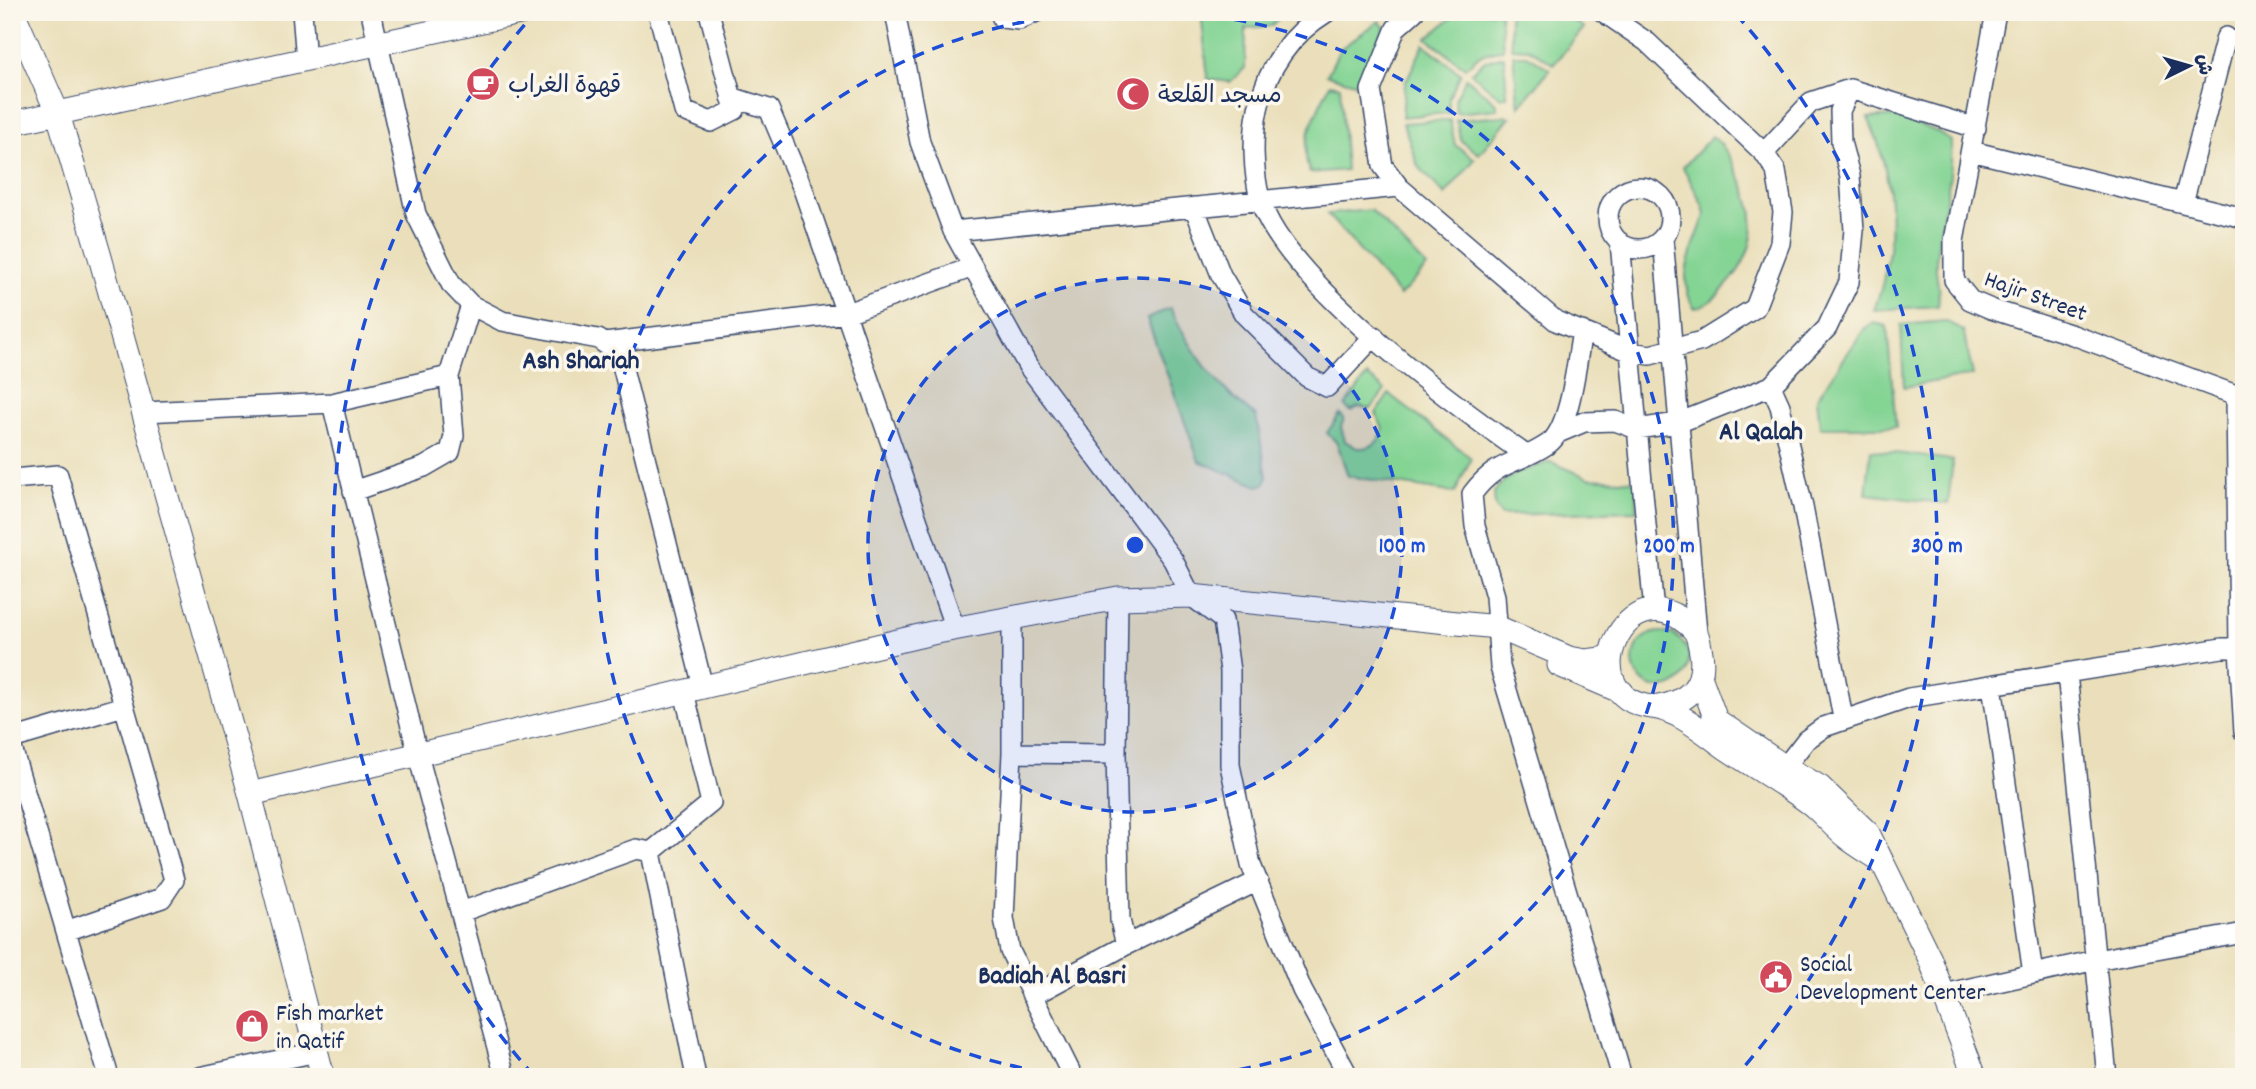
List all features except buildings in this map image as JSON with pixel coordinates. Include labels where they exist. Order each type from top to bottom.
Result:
[{"type":"street","points":[[13,12],[58,114],[250,794],[323,1077]]},
{"type":"street","points":[[302,12],[306,60]]},
{"type":"street","points":[[371,12],[416,214],[451,284],[471,305],[502,321],[598,339],[619,353],[694,690],[712,803],[651,852]]},
{"type":"street","points":[[12,123],[524,12]]},
{"type":"street","points":[[658,12],[684,111],[711,122],[735,110],[709,12]]},
{"type":"street","points":[[895,12],[920,142],[953,231],[1028,366],[1173,560],[1191,596],[1223,620],[1230,671],[1230,765],[1251,865],[1302,990],[1349,1077]]},
{"type":"street","points":[[1000,12],[1002,18],[1019,20],[1045,12]]},
{"type":"street","points":[[1327,12],[1306,25],[1282,52],[1262,91],[1255,123],[1254,159],[1260,201],[1288,251],[1339,305],[1450,402],[1526,455]]},
{"type":"street","points":[[1414,12],[1396,28],[1371,90],[1383,166],[1399,187],[1556,321],[1631,352],[1650,355],[1702,341],[1755,308],[1780,243],[1783,212],[1776,171],[1764,153],[1647,42],[1603,12]]},
{"type":"street","name":"Hajir Street","points":[[1996,12],[1954,241],[1954,280],[1970,300],[2240,397]]},
{"type":"street","points":[[2183,203],[2227,37]]},
{"type":"street","points":[[1764,153],[1811,102],[1850,89],[1976,128]]},
{"type":"street","points":[[1558,433],[1584,422],[1615,421],[1637,429],[1678,423],[1771,386],[1827,328],[1849,282],[1854,230],[1840,111],[1850,89]]},
{"type":"street","points":[[731,97],[769,109],[803,189],[955,629]]},
{"type":"street","points":[[1971,151],[2244,218]]},
{"type":"street","points":[[1634,186],[1647,187],[1665,201],[1670,224],[1663,238],[1656,245],[1640,250],[1627,248],[1610,233],[1607,212],[1616,194],[1634,186]]},
{"type":"street","points":[[953,231],[1399,187]]},
{"type":"street","points":[[1194,207],[1221,275],[1244,314],[1307,377],[1327,387],[1374,336]]},
{"type":"street","points":[[1658,707],[1673,705],[1690,694],[1703,671],[1697,633],[1663,238]]},
{"type":"street","points":[[1620,242],[1654,612]]},
{"type":"street","points":[[605,343],[848,313],[973,267]]},
{"type":"street","points":[[354,491],[424,467],[450,452],[454,436],[449,376],[471,305]]},
{"type":"street","points":[[1581,331],[1569,400],[1558,433],[1550,443],[1486,475],[1472,494],[1475,526],[1495,596],[1500,667],[1622,1077]]},
{"type":"street","points":[[144,412],[332,402],[449,376]]},
{"type":"street","points":[[1771,386],[1780,406],[1804,507],[1843,719]]},
{"type":"street","points":[[2240,397],[2244,732]]},
{"type":"street","points":[[332,402],[418,755],[505,1077]]},
{"type":"street","points":[[12,479],[58,475],[174,880],[162,898],[66,931]]},
{"type":"street","points":[[250,794],[955,629],[1118,598],[1191,596],[1474,627],[1569,658],[1586,661],[1609,658]]},
{"type":"street","points":[[1118,598],[1116,754],[1119,920],[1126,945]]},
{"type":"street","points":[[1622,692],[1614,680],[1609,658],[1611,644],[1619,630],[1632,618],[1665,611],[1682,618],[1697,633]]},
{"type":"street","points":[[1012,619],[1012,753],[1004,918],[1010,951],[1073,1077]]},
{"type":"street","points":[[1497,635],[1622,692],[1633,701],[1658,707],[1691,724],[1811,804],[1847,838],[1882,861]]},
{"type":"street","points":[[1785,767],[1806,740],[1843,719],[1909,698],[2241,648]]},
{"type":"street","points":[[2067,673],[2107,1077]]},
{"type":"street","points":[[1701,678],[1716,720],[1785,767],[1820,787],[1868,832],[1930,958],[1975,1077]]},
{"type":"street","points":[[1992,685],[2033,974]]},
{"type":"street","points":[[12,740],[124,706]]},
{"type":"street","points":[[12,748],[109,1077]]},
{"type":"street","points":[[1012,753],[1116,754]]},
{"type":"street","points":[[461,912],[636,849],[651,852]]},
{"type":"street","points":[[651,852],[696,1077]]},
{"type":"street","points":[[1032,996],[1126,945],[1258,881]]},
{"type":"street","points":[[1944,994],[2096,960],[2244,933]]},
{"type":"street","points":[[199,1077],[225,1075],[317,1052]]},
{"type":"green space","points":[[1201,12],[1285,12],[1271,26],[1246,28],[1245,68],[1230,82],[1208,79]]},
{"type":"green space","points":[[1459,12],[1500,12],[1503,49],[1480,55],[1465,68],[1427,38]]},
{"type":"green space","points":[[1509,12],[1561,12],[1584,28],[1554,64],[1529,49],[1512,48]]},
{"type":"green space","points":[[1379,21],[1385,28],[1358,84],[1327,75],[1340,49]]},
{"type":"green space","points":[[1424,44],[1461,74],[1449,97],[1449,113],[1402,117],[1405,83]]},
{"type":"green space","points":[[1513,55],[1527,55],[1550,69],[1519,107]]},
{"type":"green space","points":[[1504,56],[1507,96],[1501,98],[1471,73],[1484,61]]},
{"type":"green space","points":[[1466,78],[1497,104],[1497,109],[1456,113],[1455,99]]},
{"type":"green space","points":[[1330,84],[1340,86],[1346,170],[1310,173],[1307,139]]},
{"type":"green space","points":[[1896,116],[1938,132],[1951,141],[1950,172],[1936,262],[1939,300],[1938,306],[1874,310],[1887,262],[1890,214],[1884,165],[1868,118]]},
{"type":"green space","points":[[1510,117],[1479,154],[1461,141],[1456,120]]},
{"type":"green space","points":[[1450,120],[1455,145],[1475,159],[1445,195],[1418,166],[1403,123]]},
{"type":"green space","points":[[1712,136],[1728,154],[1746,190],[1752,234],[1744,261],[1735,275],[1710,301],[1694,308],[1686,285],[1686,273],[1705,215],[1683,167]]},
{"type":"green space","points":[[1371,210],[1427,267],[1400,296],[1327,214]]},
{"type":"green space","points":[[1170,308],[1206,368],[1229,394],[1256,416],[1267,477],[1265,484],[1258,486],[1199,461],[1147,319]]},
{"type":"green space","points":[[1946,321],[1963,331],[1973,375],[1904,387],[1901,325]]},
{"type":"green space","points":[[1874,323],[1887,326],[1896,427],[1820,427],[1817,398],[1865,328]]},
{"type":"green space","points":[[1367,376],[1385,390],[1371,409],[1359,407],[1350,411],[1345,406]]},
{"type":"green space","points":[[1389,394],[1471,458],[1455,493],[1348,476],[1337,443],[1327,433],[1340,414],[1344,418],[1341,427],[1345,441],[1357,448],[1374,444],[1383,429],[1376,413]]},
{"type":"green space","points":[[1871,450],[1953,460],[1948,504],[1866,494]]},
{"type":"green space","points":[[1551,462],[1589,478],[1637,481],[1637,511],[1501,515],[1495,507],[1494,492],[1506,480],[1520,472]]},
{"type":"green space","points":[[1661,632],[1672,634],[1681,640],[1687,649],[1687,671],[1681,680],[1672,686],[1661,688],[1650,686],[1641,680],[1635,671],[1633,660],[1635,649],[1641,640],[1650,634]]},
{"type":"place","name":"قهوة الغراب","points":[[483,84]]},
{"type":"place","name":"مسجد القلعة","points":[[1133,94]]},
{"type":"place","name":"Social Development Center","points":[[1776,977]]},
{"type":"place","name":"Fish market in Qatif","points":[[252,1026]]},
{"type":"district","name":"Ash Shariah","points":[[581,359]]},
{"type":"district","name":"Al Qalah","points":[[1761,430]]},
{"type":"district","name":"Badiah Al Basri","points":[[1052,974]]}]
